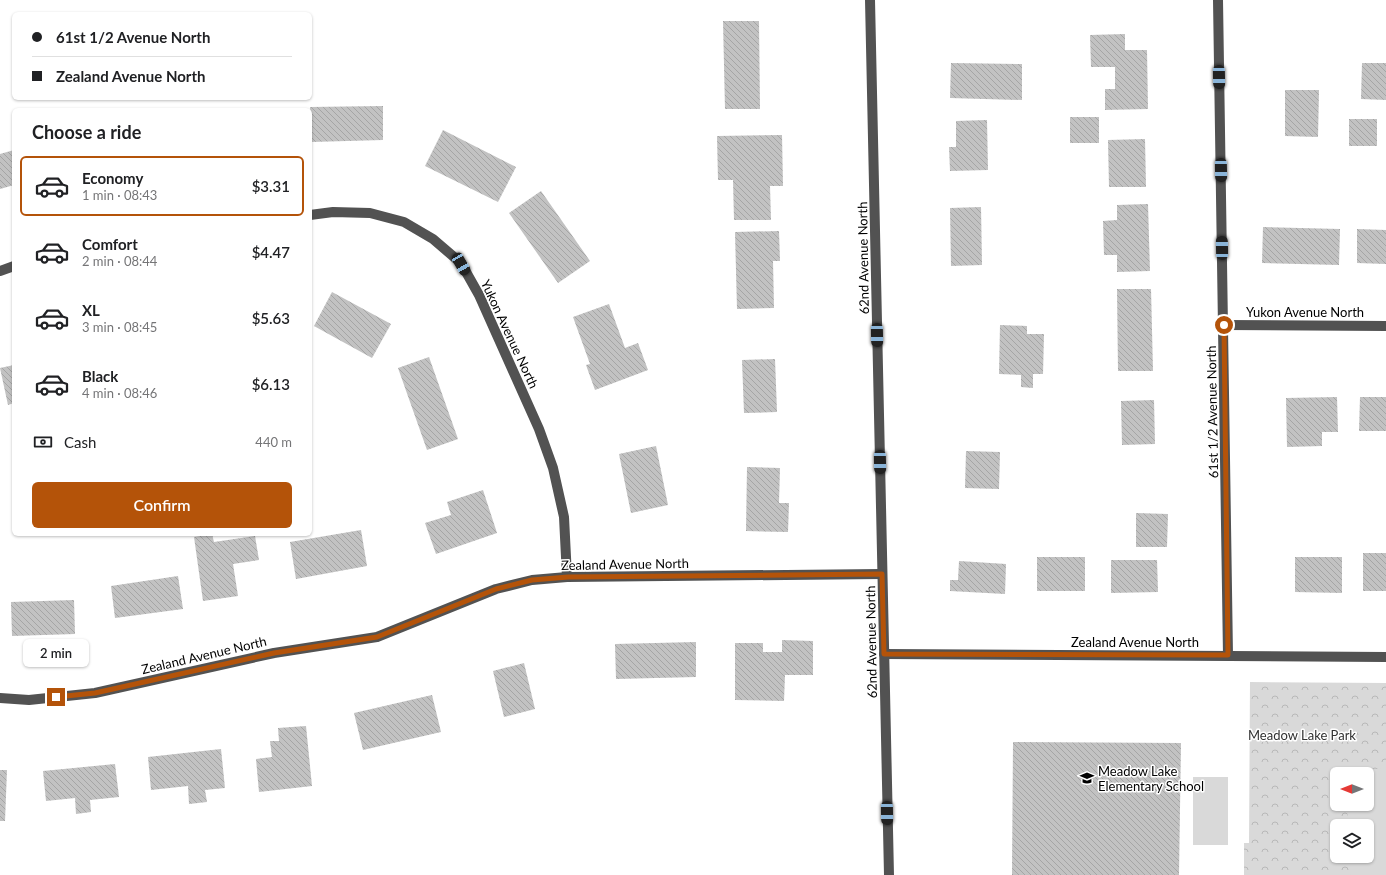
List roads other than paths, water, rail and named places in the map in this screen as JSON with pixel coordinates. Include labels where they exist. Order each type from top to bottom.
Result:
[{"type":"street","name":"62nd Avenue North","points":[[870,0],[889,875]]},
{"type":"street","name":"61st 1/2 Avenue North","points":[[1218,0],[1228,655]]},
{"type":"street","name":"Yukon Avenue North","points":[[312,215],[333,212],[370,213],[404,222],[433,239],[461,264],[480,295],[538,429],[553,468],[564,517],[568,577]]},
{"type":"street","points":[[0,271],[12,267]]},
{"type":"street","name":"Yukon Avenue North","points":[[1224,325],[1386,326]]},
{"type":"street","name":"Zealand Avenue North","points":[[0,698],[29,700],[95,693],[274,653],[377,637],[496,589],[532,580],[568,577],[882,574]]},
{"type":"street","name":"Zealand Avenue North","points":[[884,654],[1386,657]]},
{"type":"place","name":"Meadow Lake Elementary School","points":[[1087,778]]},
{"type":"park label","name":"Meadow Lake Park","points":[[1302,735]]}]
